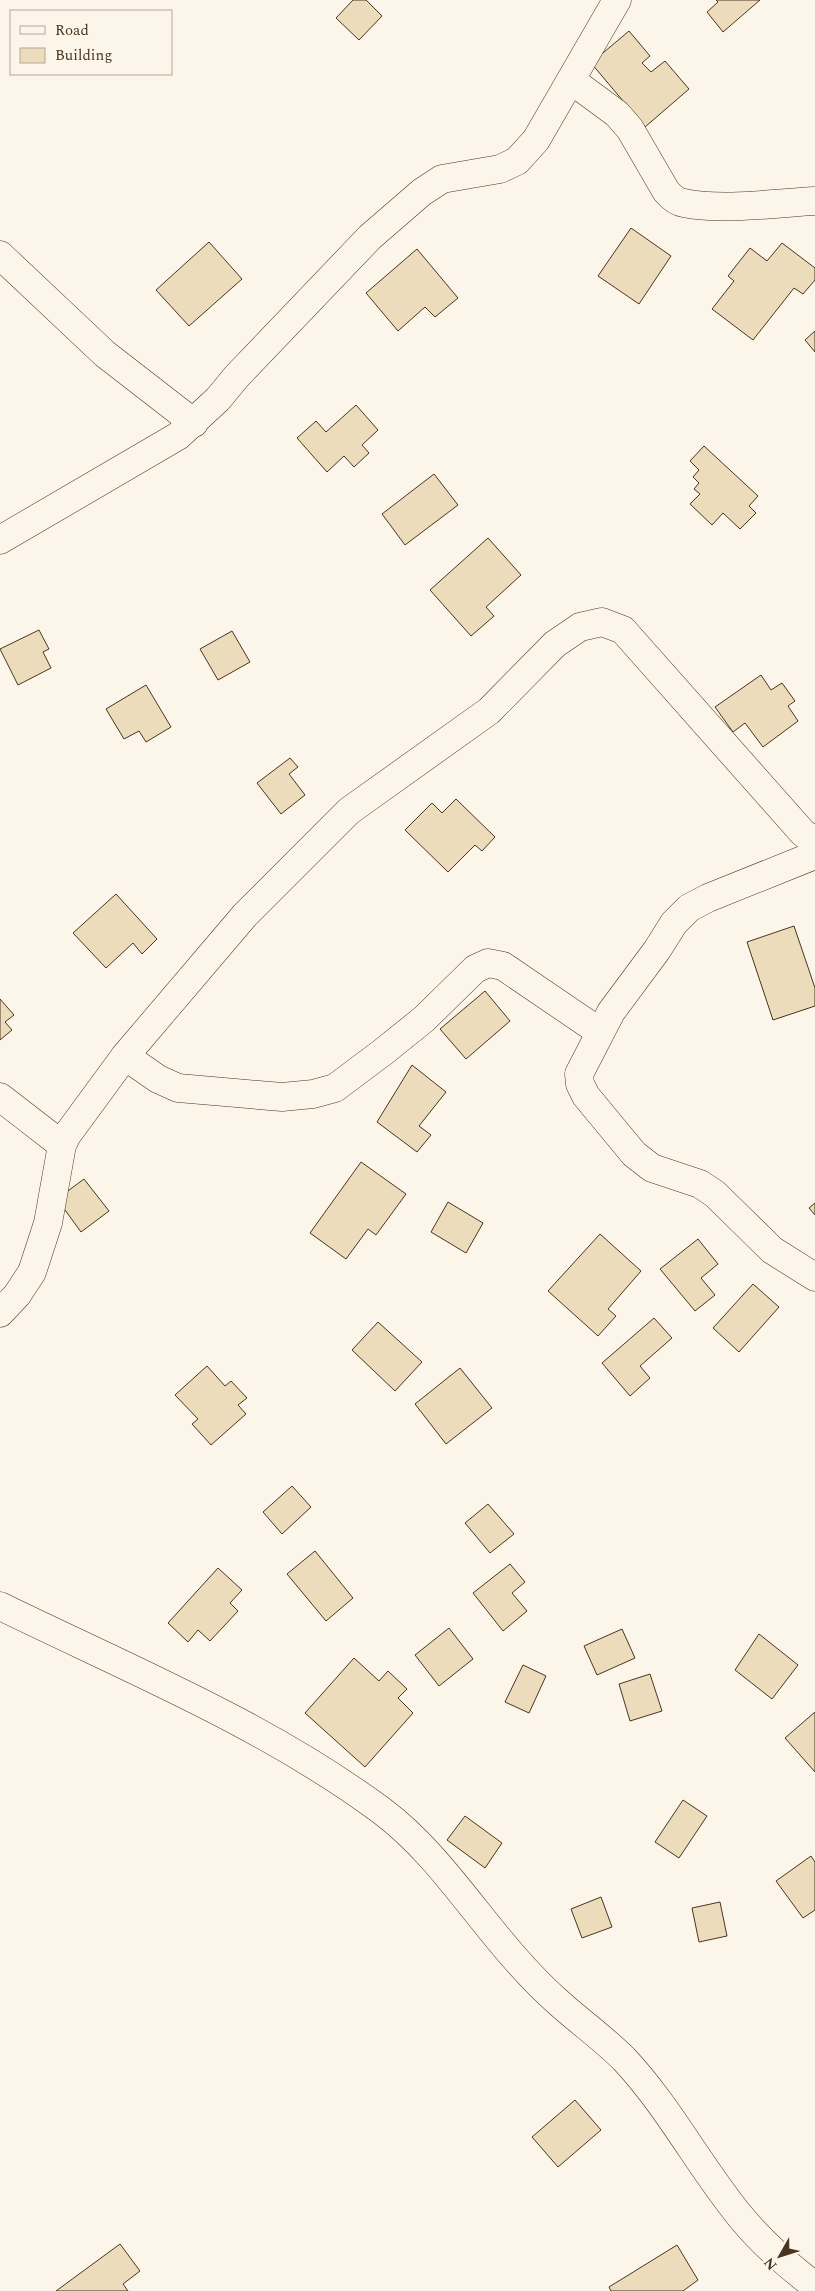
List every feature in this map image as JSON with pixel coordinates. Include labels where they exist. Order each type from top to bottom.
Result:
[{"type":"street","points":[[0,540],[178,436],[194,422],[370,238],[422,192],[442,179],[500,169],[517,161],[536,140],[617,0]]},
{"type":"street","points":[[571,80],[617,114],[673,199],[684,203],[721,206],[815,201]]},
{"type":"street","points":[[0,255],[105,354],[194,422]]},
{"type":"street","points":[[0,1313],[17,1295],[32,1272],[39,1254],[48,1222],[62,1145],[125,1056],[245,915],[322,835],[349,811],[489,711],[555,644],[580,626],[602,622],[623,630],[803,833],[815,841]]},
{"type":"street","points":[[815,855],[708,898],[688,908],[674,923],[657,950],[611,1012],[579,1074],[580,1084],[586,1096],[634,1154],[652,1168],[700,1184],[715,1194],[772,1250],[815,1277]]},
{"type":"street","points":[[125,1056],[158,1080],[178,1088],[282,1097],[313,1094],[335,1088],[424,1019],[475,969],[488,963],[503,966],[600,1032]]},
{"type":"street","points":[[0,1097],[62,1145]]},
{"type":"street","points":[[0,1606],[112,1659],[273,1741],[383,1812],[445,1873],[513,1956],[535,1979],[624,2060],[674,2121],[750,2228],[779,2258],[815,2286]]},
{"type":"building","points":[[353,0],[366,0],[382,16],[359,40],[336,18]]},
{"type":"building","points":[[716,0],[760,0],[723,32],[707,12],[718,2]]},
{"type":"building","points":[[629,31],[650,56],[642,63],[651,72],[665,61],[689,89],[645,127],[591,63]]},
{"type":"building","points":[[631,228],[671,256],[639,304],[598,276]]},
{"type":"building","points":[[209,242],[242,279],[189,326],[156,290]]},
{"type":"building","points":[[782,243],[815,268],[815,280],[803,294],[794,288],[753,340],[712,309],[734,281],[728,276],[750,248],[767,261]]},
{"type":"building","points":[[417,249],[458,298],[435,317],[425,307],[398,331],[366,293]]},
{"type":"building","points":[[815,331],[815,352],[805,340]]},
{"type":"building","points":[[356,405],[378,430],[362,445],[369,453],[354,467],[344,456],[327,472],[297,438],[316,421],[326,432]]},
{"type":"building","points":[[704,446],[758,496],[749,506],[756,513],[740,529],[723,513],[712,525],[690,504],[700,494],[694,489],[699,483],[693,477],[699,470],[690,461]]},
{"type":"building","points":[[434,474],[458,505],[405,545],[382,514]]},
{"type":"building","points":[[488,538],[521,575],[486,607],[494,616],[471,636],[430,590]]},
{"type":"building","points":[[39,630],[49,649],[43,652],[51,668],[18,685],[0,649]]},
{"type":"building","points":[[232,631],[250,662],[218,680],[200,649]]},
{"type":"building","points":[[761,675],[771,690],[782,683],[795,701],[788,706],[798,721],[763,747],[745,723],[733,732],[715,707]]},
{"type":"building","points":[[146,685],[171,727],[146,742],[139,731],[124,739],[106,709]]},
{"type":"building","points":[[290,758],[298,767],[289,774],[305,795],[281,814],[257,783]]},
{"type":"building","points":[[456,799],[495,837],[482,851],[475,845],[448,872],[405,830],[432,803],[442,813]]},
{"type":"building","points":[[116,894],[157,939],[142,954],[133,943],[106,968],[73,933]]},
{"type":"building","points":[[794,926],[815,988],[815,1006],[773,1020],[747,942]]},
{"type":"building","points":[[485,991],[510,1021],[466,1059],[440,1029]]},
{"type":"building","points":[[0,999],[14,1015],[5,1022],[12,1030],[0,1040]]},
{"type":"building","points":[[412,1065],[446,1092],[419,1126],[431,1135],[417,1152],[377,1122]]},
{"type":"building","points":[[361,1162],[406,1194],[376,1235],[368,1229],[346,1259],[310,1233]]},
{"type":"building","points":[[84,1179],[109,1211],[81,1232],[57,1199]]},
{"type":"building","points":[[448,1202],[483,1223],[466,1253],[431,1232]]},
{"type":"building","points":[[815,1203],[815,1215],[809,1208]]},
{"type":"building","points":[[600,1234],[641,1271],[608,1309],[616,1316],[598,1336],[548,1291]]},
{"type":"building","points":[[698,1239],[718,1264],[701,1278],[715,1295],[695,1311],[660,1269]]},
{"type":"building","points":[[753,1284],[779,1307],[739,1352],[713,1328]]},
{"type":"building","points":[[654,1318],[672,1338],[640,1366],[650,1378],[630,1396],[602,1363]]},
{"type":"building","points":[[378,1322],[422,1362],[395,1391],[352,1350]]},
{"type":"building","points":[[207,1366],[225,1386],[231,1381],[247,1398],[238,1405],[246,1414],[211,1445],[192,1424],[198,1419],[175,1395]]},
{"type":"building","points":[[460,1368],[492,1408],[446,1444],[415,1404]]},
{"type":"building","points":[[292,1486],[311,1507],[282,1534],[263,1512]]},
{"type":"building","points":[[488,1504],[514,1534],[490,1553],[465,1523]]},
{"type":"building","points":[[315,1551],[353,1598],[326,1621],[287,1574]]},
{"type":"building","points":[[510,1564],[525,1582],[512,1593],[527,1611],[503,1631],[473,1593]]},
{"type":"building","points":[[218,1568],[242,1590],[230,1603],[238,1611],[210,1641],[198,1630],[188,1642],[168,1623]]},
{"type":"building","points":[[449,1628],[473,1659],[439,1686],[415,1655]]},
{"type":"building","points":[[622,1629],[635,1658],[597,1675],[584,1646]]},
{"type":"building","points":[[759,1634],[798,1665],[772,1699],[735,1670]]},
{"type":"building","points":[[354,1658],[379,1681],[388,1671],[407,1689],[398,1698],[413,1713],[365,1767],[305,1713]]},
{"type":"building","points":[[523,1665],[546,1676],[529,1713],[505,1702]]},
{"type":"building","points":[[650,1674],[662,1711],[630,1721],[619,1684]]},
{"type":"building","points":[[815,1712],[815,1772],[785,1738]]},
{"type":"building","points":[[683,1800],[707,1816],[679,1858],[655,1842]]},
{"type":"building","points":[[465,1816],[502,1843],[485,1868],[447,1840]]},
{"type":"building","points":[[811,1856],[815,1862],[815,1910],[803,1918],[776,1881]]},
{"type":"building","points":[[601,1897],[612,1927],[582,1938],[571,1909]]},
{"type":"building","points":[[720,1902],[727,1936],[699,1942],[692,1908]]},
{"type":"building","points":[[575,2100],[601,2130],[558,2167],[532,2137]]},
{"type":"building","points":[[120,2244],[140,2271],[123,2284],[128,2291],[56,2291]]},
{"type":"building","points":[[677,2245],[698,2280],[683,2291],[611,2291],[609,2287]]}]
